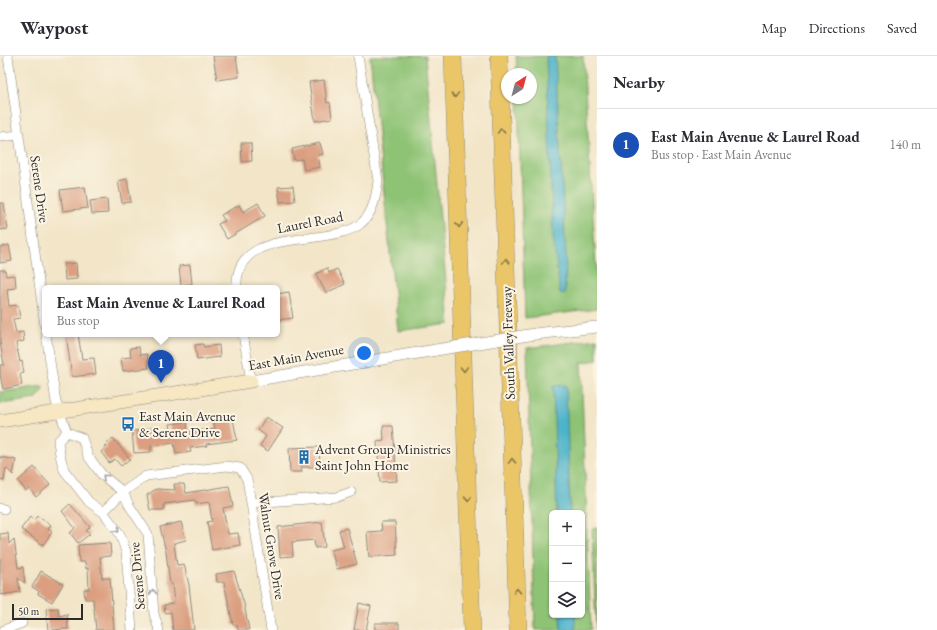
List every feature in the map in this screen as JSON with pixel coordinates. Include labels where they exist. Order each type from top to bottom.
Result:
[{"type":"highway","points":[[454,56],[472,630]]},
{"type":"highway","name":"South Valley Freeway","points":[[499,56],[518,630]]},
{"type":"main road","name":"East Main Avenue","points":[[0,421],[60,413],[251,381]]},
{"type":"street","name":"Serene Drive","points":[[8,56],[42,305]]},
{"type":"street","name":"Laurel Road","points":[[237,285],[240,268],[250,255],[262,247],[283,241],[343,232],[359,225],[369,213],[376,197],[378,181],[358,56]]},
{"type":"street","points":[[0,137],[18,135]]},
{"type":"street","name":"East Main Avenue","points":[[251,381],[535,334],[597,327]]},
{"type":"street","points":[[46,337],[56,402],[67,432]]},
{"type":"street","points":[[244,337],[251,381]]},
{"type":"street","name":"Serene Drive","points":[[132,630],[126,552],[120,534],[102,512],[89,502],[64,470],[58,441],[67,432],[82,438],[88,456],[102,475],[123,492],[129,506],[148,534],[154,614],[159,630]]},
{"type":"street","name":"Walnut Grove Drive","points":[[123,492],[146,476],[227,466],[240,468],[246,479],[251,503],[271,630]]},
{"type":"street","points":[[102,512],[123,492]]},
{"type":"street","points":[[251,503],[337,497],[351,492]]},
{"type":"street","points":[[4,630],[22,623]]},
{"type":"green space","points":[[370,56],[425,56],[450,324],[398,331]]},
{"type":"green space","points":[[516,56],[583,56],[597,281],[597,309],[525,318],[518,104],[537,104],[537,68],[517,68]]},
{"type":"green space","points":[[597,339],[597,360],[581,363],[591,630],[535,630],[527,348]]},
{"type":"green space","points":[[43,386],[42,392],[36,399],[0,404],[0,392]]},
{"type":"green space","points":[[597,528],[597,630],[596,630],[592,529]]},
{"type":"water","points":[[546,56],[555,56],[566,256],[565,294],[560,293],[553,237]]},
{"type":"water","points":[[566,385],[570,510],[557,510],[553,386]]},
{"type":"water","points":[[560,618],[575,618],[575,630],[561,630]]},
{"type":"building","points":[[213,56],[236,56],[239,77],[217,80]]},
{"type":"building","points":[[324,80],[327,103],[330,102],[332,118],[315,121],[309,82]]},
{"type":"building","points":[[241,143],[251,143],[252,161],[242,162]]},
{"type":"building","points":[[320,143],[323,154],[318,155],[320,167],[304,170],[302,159],[294,160],[292,149]]},
{"type":"building","points":[[127,179],[131,202],[122,203],[118,181]]},
{"type":"building","points":[[293,186],[295,201],[280,202],[278,187]]},
{"type":"building","points":[[85,187],[88,208],[63,211],[60,190]]},
{"type":"building","points":[[107,199],[108,213],[92,214],[90,201]]},
{"type":"building","points":[[0,203],[4,203],[8,229],[0,230]]},
{"type":"building","points":[[258,203],[265,216],[227,239],[218,224],[225,221],[221,215],[239,205],[243,212]]},
{"type":"building","points":[[9,245],[12,261],[0,263],[0,247]]},
{"type":"building","points":[[76,263],[77,279],[65,280],[64,264]]},
{"type":"building","points":[[190,265],[192,284],[181,285],[179,266]]},
{"type":"building","points":[[327,268],[329,273],[337,269],[345,284],[326,293],[316,274]]},
{"type":"building","points":[[0,270],[5,270],[6,276],[15,275],[16,288],[7,289],[9,306],[18,305],[20,318],[13,319],[16,333],[23,332],[24,341],[16,343],[24,373],[20,374],[22,385],[3,389],[0,375],[0,365],[4,365],[0,342]]},
{"type":"building","points":[[289,292],[293,318],[280,320],[280,294]]},
{"type":"building","points":[[66,337],[78,337],[82,359],[94,358],[96,374],[72,377]]},
{"type":"building","points":[[203,344],[204,347],[219,345],[220,357],[197,360],[195,345]]},
{"type":"building","points":[[139,347],[140,355],[147,354],[149,368],[123,371],[121,358],[131,357],[130,348]]},
{"type":"building","points":[[266,417],[283,428],[268,451],[260,446],[266,436],[258,430]]},
{"type":"building","points":[[233,419],[237,440],[206,444],[207,446],[190,448],[191,452],[176,454],[174,443],[151,446],[151,452],[134,453],[132,431],[155,429],[155,432],[171,430],[170,424],[187,422],[188,432],[215,429],[214,422]]},
{"type":"building","points":[[383,426],[393,426],[397,481],[380,482],[377,441],[384,440]]},
{"type":"building","points":[[113,438],[130,459],[121,466],[115,459],[109,463],[101,452],[107,447],[105,445]]},
{"type":"building","name":"Advent Group Ministries Saint John Home","points":[[319,447],[320,467],[301,467],[302,472],[290,472],[289,448]]},
{"type":"building","points":[[0,457],[16,460],[13,475],[6,468],[4,481],[0,480]]},
{"type":"building","points":[[34,467],[50,485],[36,497],[29,488],[26,491],[18,481]]},
{"type":"building","points":[[174,484],[184,484],[186,493],[229,486],[233,506],[223,508],[228,534],[238,533],[240,545],[212,550],[207,522],[212,521],[209,502],[196,504],[195,500],[164,504],[164,510],[150,510],[147,495],[156,489],[175,490]]},
{"type":"building","points":[[70,504],[90,527],[86,531],[90,534],[78,543],[70,533],[75,528],[62,511]]},
{"type":"building","points":[[37,516],[51,525],[48,529],[52,532],[43,545],[21,529],[30,517],[34,520]]},
{"type":"building","points":[[181,522],[186,540],[174,543],[177,565],[184,564],[189,585],[194,630],[173,630],[171,612],[165,613],[164,605],[174,603],[172,584],[170,584],[166,552],[160,527]]},
{"type":"building","points":[[322,522],[325,547],[315,548],[314,540],[292,542],[293,556],[280,557],[278,527]]},
{"type":"building","points":[[381,522],[395,522],[397,555],[369,557],[367,532],[382,531]]},
{"type":"building","points":[[347,528],[357,564],[337,569],[331,550],[344,547],[339,530]]},
{"type":"building","points":[[8,533],[9,544],[14,539],[18,568],[23,567],[25,583],[18,578],[20,592],[0,595],[0,534]]},
{"type":"building","points":[[110,543],[111,556],[100,557],[102,578],[110,578],[114,630],[96,630],[93,599],[85,599],[84,589],[89,589],[88,568],[86,569],[85,562],[79,562],[78,545]]},
{"type":"building","points":[[41,571],[63,584],[52,602],[38,594],[39,591],[32,587]]},
{"type":"building","points":[[234,571],[244,604],[249,630],[238,630],[237,625],[233,625],[224,582],[217,582],[216,574]]},
{"type":"building","points":[[359,603],[371,606],[366,630],[354,630]]},
{"type":"building","points":[[58,608],[59,616],[67,614],[68,629],[48,630],[46,609]]},
{"type":"building","points":[[375,623],[399,623],[399,630],[375,630]]},
{"type":"place","name":"East Main Avenue & Laurel Road","points":[[161,383]]},
{"type":"place","name":"East Main Avenue & Serene Drive","points":[[128,424]]},
{"type":"place","name":"Advent Group Ministries Saint John Home","points":[[304,457]]}]
